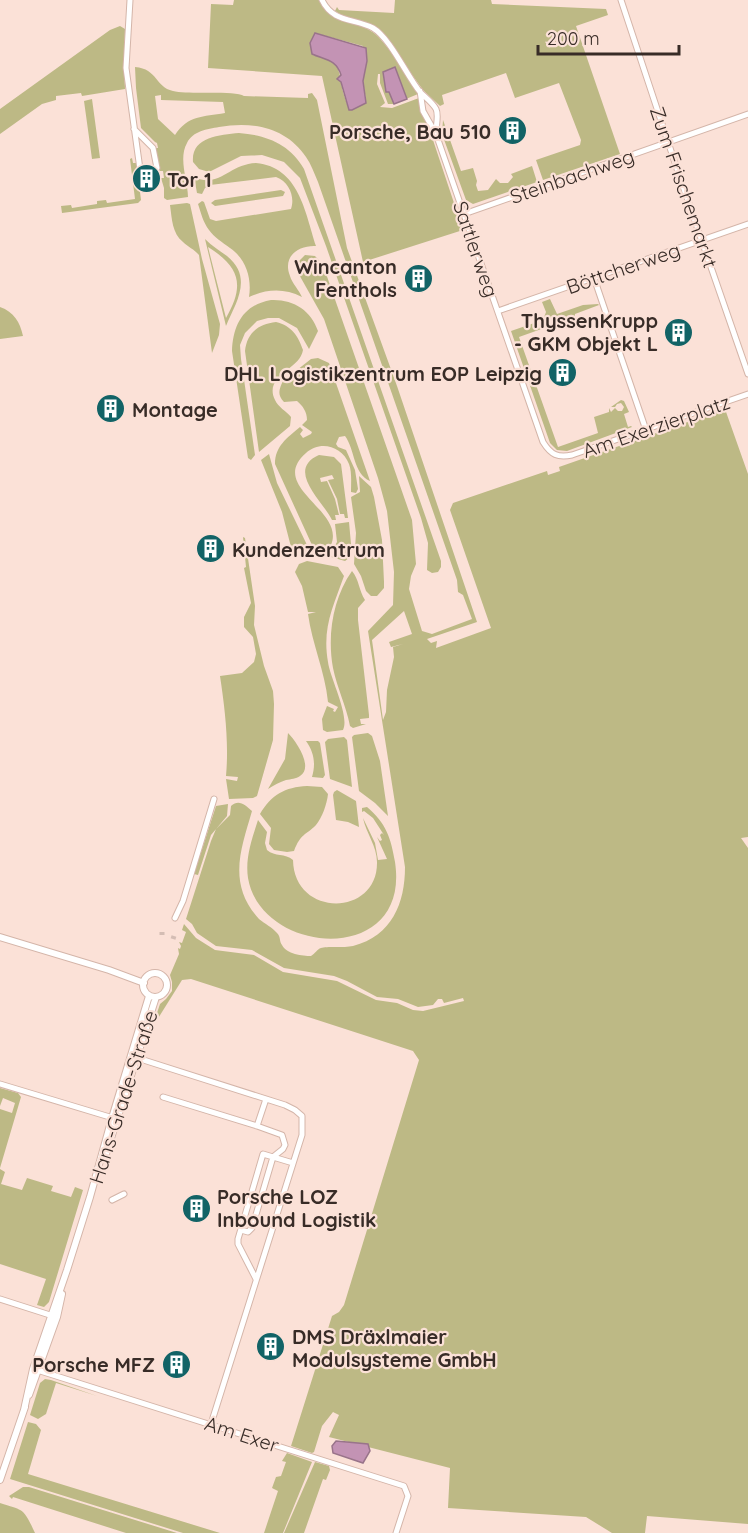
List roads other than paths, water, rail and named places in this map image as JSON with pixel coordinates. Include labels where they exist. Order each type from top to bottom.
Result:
[{"type":"street","points":[[130,0],[126,68],[134,129],[140,170],[157,168],[153,148],[134,129]]},
{"type":"street","name":"Sattlerweg","points":[[322,0],[327,9],[338,18],[364,25],[377,32],[420,91],[435,106],[436,134]]},
{"type":"street","name":"Zum Frischemarkt","points":[[621,0],[748,374]]},
{"type":"street","name":"Sattlerweg","points":[[420,91],[423,111],[436,134],[543,442],[552,453],[563,457]]},
{"type":"street","points":[[423,106],[430,103]]},
{"type":"street","name":"Steinbachweg","points":[[464,214],[748,114]]},
{"type":"street","points":[[428,120],[437,118]]},
{"type":"street","name":"Böttcherweg","points":[[498,311],[748,224]]},
{"type":"street","points":[[594,278],[646,430]]},
{"type":"street","name":"Am Exerzierplatz","points":[[563,457],[748,394]]},
{"type":"street","points":[[175,918],[183,901],[214,799]]},
{"type":"street","points":[[0,937],[145,981]]},
{"type":"street","points":[[157,974],[166,980],[165,991],[153,997],[144,991],[145,981],[150,975],[157,974]]},
{"type":"street","name":"Hans-Grade-Straße","points":[[0,1480],[54,1316],[153,997]]},
{"type":"street","points":[[134,1057],[266,1099],[295,1110],[302,1116],[302,1135],[211,1424]]},
{"type":"street","points":[[0,1084],[115,1119]]},
{"type":"street","points":[[163,1096],[279,1133],[284,1138],[283,1149],[273,1157],[252,1227],[248,1232],[241,1230]]},
{"type":"street","points":[[257,1126],[266,1099]]},
{"type":"street","points":[[256,1279],[238,1244],[263,1154],[292,1163]]},
{"type":"street","points":[[112,1200],[124,1194]]},
{"type":"street","points":[[0,1299],[54,1316]]},
{"type":"street","name":"Am Exer","points":[[36,1370],[404,1486],[408,1496],[396,1533]]},
{"type":"place","name":"Porsche, Bau 510","points":[[512,131]]},
{"type":"place","name":"Tor 1","points":[[146,179]]},
{"type":"place","name":"Wincanton Fenthols","points":[[418,278]]},
{"type":"place","name":"ThyssenKrupp - GKM Objekt L","points":[[679,332]]},
{"type":"place","name":"DHL Logistikzentrum EOP Leipzig","points":[[563,373]]},
{"type":"place","name":"Montage","points":[[111,409]]},
{"type":"place","name":"Kundenzentrum","points":[[211,549]]},
{"type":"place","name":"Porsche LOZ Inbound Logistik","points":[[196,1208]]},
{"type":"place","name":"DMS Dräxlmaier Modulsysteme GmbH","points":[[271,1347]]},
{"type":"place","name":"Porsche MFZ","points":[[176,1364]]}]
